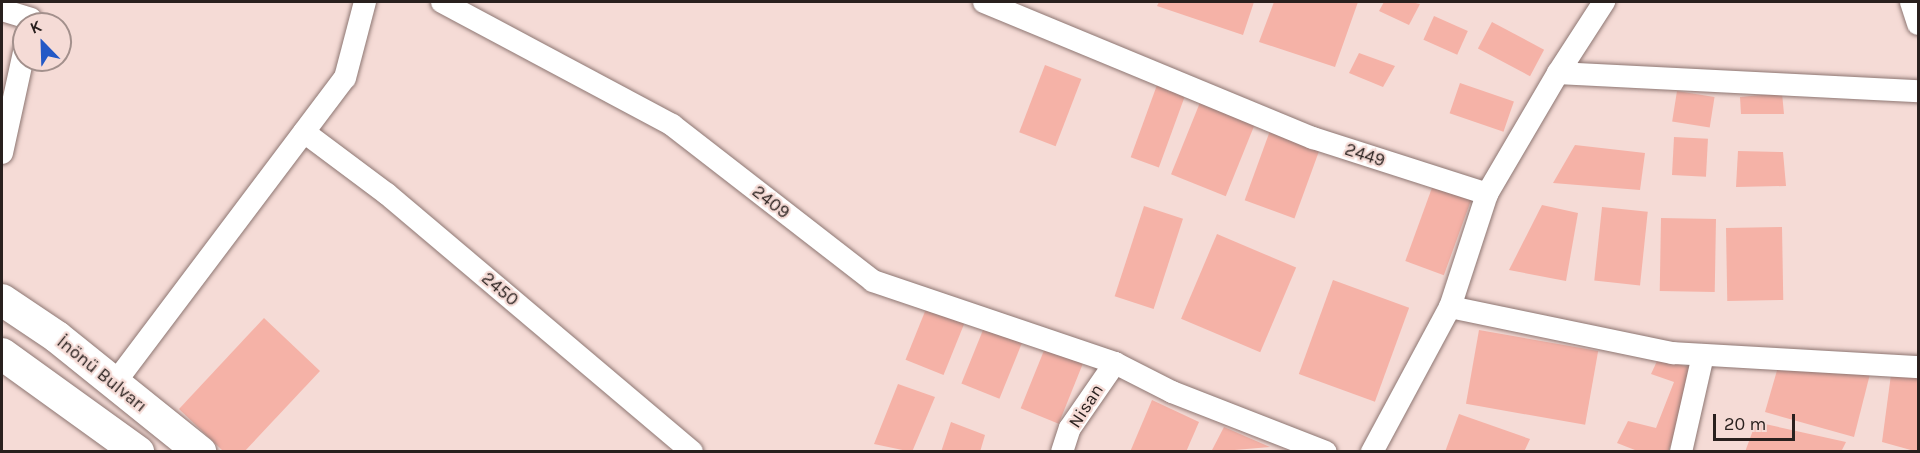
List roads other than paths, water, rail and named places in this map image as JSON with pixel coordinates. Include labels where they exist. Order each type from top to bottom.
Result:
[{"type":"main road","name":"İnönü Bulvarı","points":[[2,300],[57,337],[200,452]]},
{"type":"main road","points":[[2,354],[138,452]]},
{"type":"street","points":[[114,384],[345,78],[365,2]]},
{"type":"street","name":"2409","points":[[442,2],[672,125],[873,281],[1115,363],[1172,392],[1326,452]]},
{"type":"street","name":"2449","points":[[984,2],[1313,138],[1487,194]]},
{"type":"street","points":[[1372,452],[1450,307],[1487,194],[1558,73],[1604,2]]},
{"type":"street","points":[[1911,2],[1918,24]]},
{"type":"street","points":[[2,153],[20,72]]},
{"type":"street","points":[[1558,73],[1918,91]]},
{"type":"street","name":"2450","points":[[304,132],[387,194],[692,452]]},
{"type":"street","points":[[1450,307],[1703,355],[1918,367]]},
{"type":"street","points":[[1681,452],[1703,355]]},
{"type":"street","name":"Nisan","points":[[1062,452],[1070,428],[1115,363]]}]
